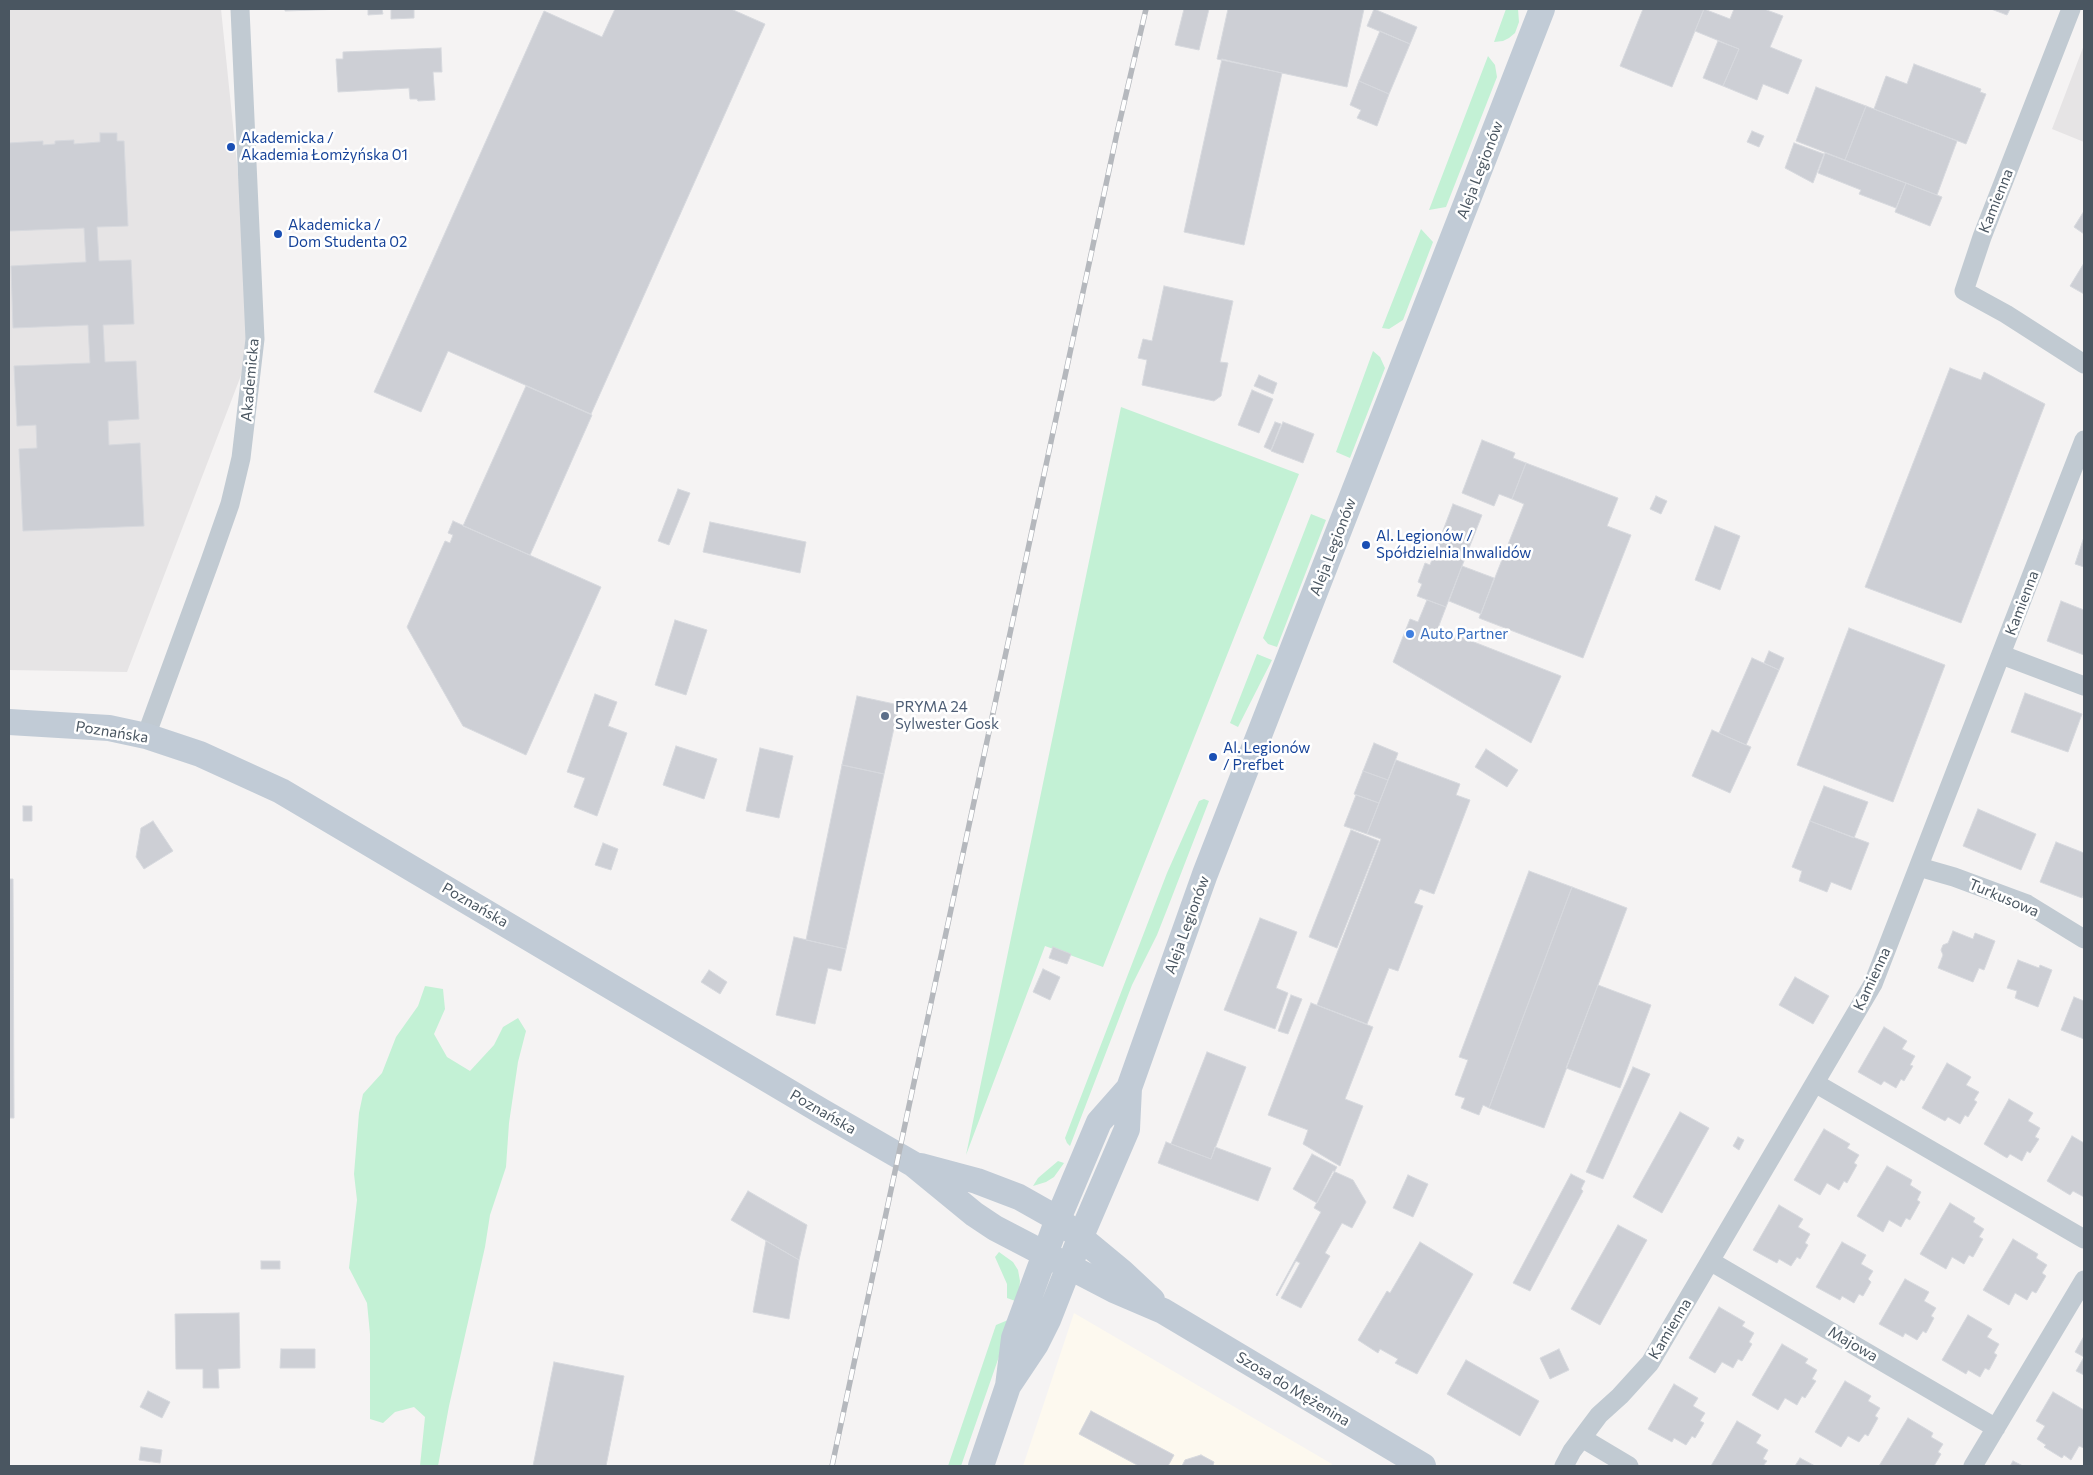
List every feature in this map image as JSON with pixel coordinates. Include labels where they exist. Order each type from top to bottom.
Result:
[{"type":"main road","name":"Aleja Legionów","points":[[1008,1386],[1036,1344],[1048,1320],[1069,1265],[1127,1129],[1129,1088],[1205,874],[1542,9]]},
{"type":"main road","name":"Poznańska","points":[[9,722],[109,728],[146,736],[200,754],[281,791],[913,1164],[974,1214],[995,1228],[1046,1254]]},
{"type":"main road","name":"Aleja Legionów","points":[[981,1466],[1008,1386],[1014,1338],[1058,1219],[1099,1122],[1129,1088]]},
{"type":"main road","name":"Poznańska","points":[[913,1164],[977,1181],[1019,1197],[1058,1219]]},
{"type":"main road","name":"Szosa do Mężenina","points":[[1058,1219],[1081,1236],[1163,1311]]},
{"type":"main road","name":"Szosa do Mężenina","points":[[1046,1254],[1114,1290],[1163,1311],[1423,1466]]},
{"type":"street","name":"Akademicka","points":[[146,736],[230,504],[244,440],[255,339],[240,9]]},
{"type":"street","name":"Kamienna","points":[[2071,9],[1982,237],[1964,291],[2006,314],[2084,364]]},
{"type":"street","name":"Kamienna","points":[[1564,1466],[1599,1415],[1620,1396],[1650,1363],[1873,984],[2084,440]]},
{"type":"street","points":[[2002,654],[2084,686]]},
{"type":"street","name":"Turkusowa","points":[[1919,867],[1954,877],[2027,904],[2084,939]]},
{"type":"street","points":[[1815,1083],[2084,1239]]},
{"type":"street","name":"Majowa","points":[[1710,1261],[1996,1428]]},
{"type":"street","points":[[1973,1466],[2084,1280]]},
{"type":"street","points":[[1582,1438],[1629,1466]]},
{"type":"shaded area","points":[[9,9],[221,9],[255,339],[127,672],[9,670]]},
{"type":"shaded area","points":[[2084,45],[2084,142],[2052,129]]},
{"type":"shaded area","points":[[1074,1313],[1332,1464],[1331,1466],[1023,1466]]},
{"type":"green space","points":[[1506,9],[1518,9],[1519,22],[1515,33],[1503,41],[1494,42]]},
{"type":"green space","points":[[1488,56],[1495,65],[1497,77],[1446,207],[1429,210]]},
{"type":"green space","points":[[1421,229],[1433,242],[1403,320],[1389,329],[1382,328]]},
{"type":"green space","points":[[1373,351],[1380,357],[1385,368],[1350,458],[1336,452]]},
{"type":"green space","points":[[1121,407],[1299,474],[1103,967],[1045,946],[966,1155]]},
{"type":"green space","points":[[1311,514],[1326,520],[1277,647],[1268,644],[1263,638]]},
{"type":"green space","points":[[1257,654],[1272,660],[1238,727],[1230,723]]},
{"type":"green space","points":[[1204,799],[1209,801],[1157,935],[1132,985],[1070,1146],[1065,1138],[1167,873],[1199,801]]},
{"type":"green space","points":[[425,986],[443,989],[445,1009],[434,1034],[447,1057],[470,1071],[494,1045],[503,1027],[518,1018],[526,1031],[518,1062],[509,1123],[506,1167],[490,1215],[485,1247],[449,1406],[438,1466],[420,1466],[425,1417],[414,1407],[395,1412],[383,1423],[370,1419],[370,1334],[367,1303],[349,1268],[357,1200],[354,1174],[359,1113],[363,1094],[382,1073],[396,1037],[418,1006]]},
{"type":"green space","points":[[1058,1161],[1064,1163],[1054,1177],[1033,1186],[1038,1178]]},
{"type":"green space","points":[[999,1252],[1013,1262],[1018,1270],[1020,1281],[1018,1302],[1007,1298],[1007,1284],[995,1257]]},
{"type":"green space","points":[[1008,1320],[1011,1322],[961,1466],[948,1466],[996,1325]]},
{"type":"building","points":[[285,9],[345,9],[285,11]]},
{"type":"building","points":[[368,9],[382,9],[383,14],[368,15]]},
{"type":"building","points":[[391,9],[414,9],[414,18],[391,19]]},
{"type":"building","points":[[615,9],[731,9],[765,24],[591,414],[448,351],[421,412],[374,392],[544,11],[602,37]]},
{"type":"building","points":[[1184,9],[1209,9],[1199,50],[1175,45]]},
{"type":"building","points":[[1228,9],[1364,9],[1347,87],[1217,59]]},
{"type":"building","points":[[1374,9],[1417,27],[1410,44],[1367,26]]},
{"type":"building","points":[[1643,9],[1704,9],[1672,87],[1620,66]]},
{"type":"building","points":[[1704,9],[1730,19],[1734,9],[1764,9],[1783,16],[1770,47],[1802,60],[1788,94],[1763,84],[1757,100],[1723,86],[1739,49],[1695,31]]},
{"type":"building","points":[[1991,9],[2010,9],[2007,15]]},
{"type":"building","points":[[1380,31],[1410,44],[1389,94],[1359,81]]},
{"type":"building","points":[[1718,41],[1739,49],[1723,86],[1703,78]]},
{"type":"building","points":[[441,48],[442,72],[433,72],[435,100],[418,101],[417,99],[410,99],[409,88],[338,92],[336,59],[343,59],[343,52]]},
{"type":"building","points":[[1222,59],[1282,73],[1244,245],[1184,232]]},
{"type":"building","points":[[1914,64],[1981,89],[1980,92],[1986,94],[1966,144],[1874,109],[1886,76],[1907,84]]},
{"type":"building","points":[[1359,81],[1389,94],[1377,126],[1357,118],[1361,110],[1350,105]]},
{"type":"building","points":[[1816,87],[1866,106],[1845,160],[1796,141]]},
{"type":"building","points":[[1866,106],[1957,141],[1937,195],[1845,160]]},
{"type":"building","points":[[1752,131],[1764,136],[1759,147],[1747,142]]},
{"type":"building","points":[[100,133],[117,133],[117,141],[124,141],[128,226],[97,227],[99,261],[131,260],[134,324],[103,325],[105,362],[136,361],[139,419],[108,421],[109,445],[140,443],[144,526],[23,531],[19,449],[37,448],[36,425],[17,426],[14,366],[90,363],[88,325],[13,328],[11,266],[86,262],[84,228],[9,231],[9,143],[43,141],[43,145],[55,144],[55,141],[74,140],[74,144],[100,142]]},
{"type":"building","points":[[1794,143],[1824,154],[1813,183],[1785,168]]},
{"type":"building","points":[[1825,153],[1906,183],[1896,208],[1859,194],[1861,190],[1818,173]]},
{"type":"building","points":[[1906,183],[1942,197],[1930,226],[1895,212]]},
{"type":"building","points":[[2084,211],[2084,234],[2074,227]]},
{"type":"building","points":[[2084,263],[2084,294],[2070,286]]},
{"type":"building","points":[[1164,286],[1233,301],[1220,362],[1228,363],[1221,396],[1214,401],[1142,385],[1147,360],[1138,358],[1143,339],[1152,341]]},
{"type":"building","points":[[1950,368],[1981,380],[1984,372],[2045,404],[1961,623],[1865,587]]},
{"type":"building","points":[[1259,375],[1277,383],[1273,394],[1254,386]]},
{"type":"building","points":[[526,386],[592,415],[530,555],[463,526]]},
{"type":"building","points":[[1252,390],[1273,399],[1259,433],[1238,425]]},
{"type":"building","points":[[1275,422],[1281,424],[1271,450],[1264,447]]},
{"type":"building","points":[[1283,422],[1314,434],[1303,463],[1271,451]]},
{"type":"building","points":[[1482,440],[1515,453],[1513,458],[1526,463],[1512,499],[1499,494],[1494,506],[1462,493]]},
{"type":"building","points":[[1526,463],[1618,498],[1607,526],[1631,535],[1583,658],[1479,618],[1524,504],[1512,499]]},
{"type":"building","points":[[678,489],[690,493],[669,545],[658,541]]},
{"type":"building","points":[[1656,496],[1667,501],[1661,514],[1650,509]]},
{"type":"building","points":[[1453,504],[1482,515],[1446,607],[1417,596],[1422,584],[1418,582],[1425,563],[1430,565]]},
{"type":"building","points":[[453,521],[601,587],[526,755],[463,726],[407,627],[445,541],[450,543],[453,535],[448,533]]},
{"type":"building","points":[[710,522],[806,542],[800,573],[703,552]]},
{"type":"building","points":[[1715,526],[1740,536],[1720,590],[1695,580]]},
{"type":"building","points":[[2084,537],[2084,567],[2075,564]]},
{"type":"building","points":[[1462,566],[1494,578],[1481,614],[1449,601]]},
{"type":"building","points":[[1427,600],[1446,607],[1438,628],[1561,676],[1531,743],[1393,662],[1410,619],[1418,622]]},
{"type":"building","points":[[2061,601],[2084,610],[2084,655],[2047,641]]},
{"type":"building","points":[[675,620],[707,630],[686,695],[655,685]]},
{"type":"building","points":[[1849,628],[1945,665],[1893,802],[1797,765]]},
{"type":"building","points":[[1769,651],[1784,658],[1779,670],[1764,663]]},
{"type":"building","points":[[1752,658],[1779,670],[1746,745],[1719,733]]},
{"type":"building","points":[[2025,693],[2082,714],[2068,752],[2011,732]]},
{"type":"building","points":[[595,694],[617,702],[608,726],[627,733],[597,816],[574,807],[585,778],[567,772]]},
{"type":"building","points":[[857,696],[899,705],[884,774],[842,765]]},
{"type":"building","points":[[1712,730],[1751,747],[1730,793],[1692,776]]},
{"type":"building","points":[[1374,743],[1398,753],[1388,780],[1363,771]]},
{"type":"building","points":[[676,746],[717,759],[704,799],[663,785]]},
{"type":"building","points":[[760,748],[793,756],[779,818],[746,811]]},
{"type":"building","points":[[1486,749],[1518,770],[1507,787],[1475,767]]},
{"type":"building","points":[[1396,760],[1460,784],[1456,795],[1470,800],[1434,894],[1420,889],[1414,903],[1423,906],[1398,971],[1389,968],[1367,1024],[1317,1005],[1381,839],[1367,834]]},
{"type":"building","points":[[842,765],[884,774],[846,949],[806,940]]},
{"type":"building","points":[[1363,771],[1388,780],[1379,803],[1354,794]]},
{"type":"building","points":[[1824,786],[1868,802],[1854,838],[1810,821]]},
{"type":"building","points":[[1356,795],[1379,803],[1367,834],[1344,826]]},
{"type":"building","points":[[23,806],[32,806],[32,821],[23,821]]},
{"type":"building","points":[[1978,809],[2036,834],[2021,870],[1963,846]]},
{"type":"building","points":[[153,821],[173,851],[144,869],[136,857],[141,828]]},
{"type":"building","points":[[1810,821],[1869,843],[1851,890],[1831,882],[1827,892],[1799,881],[1802,871],[1792,867]]},
{"type":"building","points":[[1351,830],[1379,841],[1337,948],[1309,937]]},
{"type":"building","points":[[2056,842],[2084,853],[2084,894],[2082,898],[2040,882]]},
{"type":"building","points":[[603,843],[618,849],[611,870],[595,865]]},
{"type":"building","points":[[1529,871],[1572,887],[1489,1108],[1483,1105],[1479,1115],[1461,1108],[1465,1098],[1455,1095],[1468,1060],[1459,1057]]},
{"type":"building","points":[[9,879],[13,879],[14,1118],[9,1118]]},
{"type":"building","points":[[1572,887],[1627,908],[1544,1128],[1489,1108]]},
{"type":"building","points":[[1260,918],[1297,932],[1276,988],[1288,993],[1275,1029],[1224,1010]]},
{"type":"building","points":[[1953,931],[1973,939],[1975,933],[1995,941],[1984,970],[1979,968],[1973,982],[1938,968],[1943,955],[1941,950],[1943,945],[1948,943]]},
{"type":"building","points":[[794,937],[846,949],[841,971],[828,968],[815,1024],[776,1015]]},
{"type":"building","points":[[1053,947],[1071,954],[1067,964],[1049,958]]},
{"type":"building","points":[[2018,960],[2039,968],[2040,965],[2052,970],[2038,1007],[2015,998],[2017,991],[2007,988]]},
{"type":"building","points":[[1043,969],[1060,977],[1050,1000],[1033,992]]},
{"type":"building","points":[[709,970],[727,982],[720,994],[701,982]]},
{"type":"building","points":[[1795,977],[1829,996],[1813,1024],[1779,1005]]},
{"type":"building","points":[[1598,985],[1651,1005],[1620,1088],[1566,1068]]},
{"type":"building","points":[[1291,995],[1302,999],[1288,1034],[1278,1031]]},
{"type":"building","points":[[2074,997],[2084,1001],[2084,1039],[2061,1030]]},
{"type":"building","points":[[1311,1003],[1373,1027],[1345,1099],[1363,1106],[1340,1166],[1303,1144],[1308,1130],[1268,1115]]},
{"type":"building","points":[[1884,1027],[1907,1041],[1902,1049],[1915,1056],[1910,1065],[1913,1066],[1904,1081],[1901,1079],[1896,1088],[1884,1081],[1881,1085],[1858,1072]]},
{"type":"building","points":[[1207,1052],[1246,1067],[1211,1159],[1171,1144]]},
{"type":"building","points":[[1947,1063],[1971,1077],[1966,1085],[1979,1092],[1974,1100],[1977,1102],[1968,1117],[1965,1115],[1960,1124],[1948,1117],[1945,1121],[1922,1108]]},
{"type":"building","points":[[1633,1067],[1650,1074],[1603,1179],[1586,1172]]},
{"type":"building","points":[[2009,1099],[2033,1113],[2028,1121],[2040,1128],[2035,1137],[2039,1139],[2030,1153],[2027,1151],[2022,1161],[2010,1154],[2007,1158],[1984,1144]]},
{"type":"building","points":[[1680,1112],[1709,1128],[1662,1213],[1633,1197]]},
{"type":"building","points":[[1824,1129],[1850,1144],[1847,1148],[1859,1155],[1854,1163],[1857,1165],[1847,1183],[1844,1181],[1839,1190],[1827,1183],[1820,1195],[1794,1180]]},
{"type":"building","points":[[2072,1136],[2084,1143],[2084,1197],[2073,1191],[2070,1195],[2047,1181]]},
{"type":"building","points":[[1738,1137],[1744,1140],[1739,1150],[1733,1146]]},
{"type":"building","points":[[1166,1142],[1211,1159],[1215,1147],[1271,1168],[1258,1201],[1158,1163]]},
{"type":"building","points":[[1312,1154],[1337,1167],[1317,1203],[1293,1189]]},
{"type":"building","points":[[1887,1166],[1912,1180],[1910,1185],[1921,1192],[1917,1200],[1920,1202],[1910,1220],[1906,1218],[1901,1227],[1889,1220],[1883,1232],[1857,1216]]},
{"type":"building","points":[[1333,1171],[1353,1180],[1366,1202],[1352,1228],[1342,1223],[1325,1253],[1330,1256],[1301,1308],[1281,1298],[1300,1263],[1296,1261],[1276,1295],[1321,1212],[1314,1208]]},
{"type":"building","points":[[1571,1174],[1585,1181],[1581,1189],[1583,1191],[1530,1291],[1513,1283]]},
{"type":"building","points":[[1408,1175],[1428,1184],[1413,1217],[1393,1208]]},
{"type":"building","points":[[748,1191],[807,1225],[799,1260],[731,1220]]},
{"type":"building","points":[[1950,1203],[1975,1218],[1973,1222],[1984,1229],[1979,1237],[1983,1239],[1973,1257],[1969,1255],[1964,1264],[1952,1257],[1946,1269],[1920,1254]]},
{"type":"building","points":[[1779,1205],[1803,1219],[1798,1227],[1810,1234],[1805,1243],[1808,1245],[1800,1259],[1797,1257],[1791,1266],[1779,1259],[1777,1263],[1753,1250]]},
{"type":"building","points":[[1618,1225],[1647,1240],[1600,1325],[1571,1309]]},
{"type":"building","points":[[2013,1239],[2038,1254],[2036,1258],[2047,1265],[2042,1273],[2046,1276],[2036,1293],[2032,1291],[2027,1300],[2015,1293],[2009,1305],[1983,1290]]},
{"type":"building","points":[[766,1241],[799,1260],[789,1319],[753,1312]]},
{"type":"building","points":[[1420,1242],[1473,1274],[1417,1374],[1395,1363],[1398,1359],[1380,1349],[1378,1353],[1358,1340],[1387,1291],[1390,1293]]},
{"type":"building","points":[[1842,1242],[1866,1255],[1861,1264],[1873,1271],[1868,1279],[1871,1282],[1863,1296],[1859,1294],[1854,1303],[1842,1296],[1840,1300],[1816,1287]]},
{"type":"building","points":[[261,1261],[280,1261],[280,1269],[261,1269]]},
{"type":"building","points":[[1905,1279],[1929,1292],[1924,1301],[1936,1308],[1931,1316],[1934,1318],[1926,1333],[1923,1331],[1917,1340],[1905,1333],[1903,1337],[1879,1324]]},
{"type":"building","points":[[1719,1307],[1745,1322],[1742,1326],[1754,1333],[1749,1342],[1752,1344],[1742,1361],[1738,1359],[1733,1368],[1722,1362],[1715,1373],[1689,1358]]},
{"type":"building","points":[[239,1313],[240,1368],[218,1369],[219,1388],[203,1388],[203,1369],[176,1369],[175,1314]]},
{"type":"building","points":[[1968,1315],[1992,1329],[1987,1337],[1999,1344],[1994,1353],[1997,1355],[1989,1370],[1985,1368],[1980,1377],[1968,1370],[1966,1374],[1942,1360]]},
{"type":"building","points":[[2084,1336],[2084,1357],[2075,1352]]},
{"type":"building","points":[[1782,1344],[1808,1359],[1805,1363],[1817,1370],[1812,1379],[1816,1381],[1805,1398],[1802,1396],[1797,1405],[1785,1398],[1778,1410],[1752,1395]]},
{"type":"building","points":[[281,1349],[315,1349],[315,1368],[280,1368]]},
{"type":"building","points":[[1559,1349],[1569,1370],[1550,1379],[1540,1358]]},
{"type":"building","points":[[2084,1357],[2084,1375],[2076,1371]]},
{"type":"building","points":[[1466,1360],[1539,1401],[1520,1436],[1447,1394]]},
{"type":"building","points":[[554,1362],[624,1376],[606,1466],[533,1466]]},
{"type":"building","points":[[1845,1381],[1871,1396],[1868,1401],[1880,1408],[1875,1416],[1878,1418],[1868,1436],[1865,1434],[1859,1442],[1848,1436],[1841,1447],[1815,1432]]},
{"type":"building","points":[[1674,1384],[1698,1398],[1693,1406],[1705,1413],[1700,1421],[1704,1423],[1695,1438],[1692,1436],[1686,1445],[1674,1438],[1672,1442],[1648,1429]]},
{"type":"building","points":[[148,1391],[170,1402],[162,1418],[140,1407]]},
{"type":"building","points":[[2053,1392],[2084,1410],[2084,1448],[2079,1446],[2071,1460],[2064,1455],[2062,1458],[2044,1447],[2046,1445],[2037,1439],[2045,1426],[2036,1421]]},
{"type":"building","points":[[1091,1411],[1174,1455],[1168,1466],[1139,1466],[1079,1434]]},
{"type":"building","points":[[1908,1418],[1933,1433],[1931,1437],[1943,1444],[1938,1452],[1941,1454],[1934,1466],[1879,1466]]},
{"type":"building","points":[[1737,1421],[1761,1435],[1756,1443],[1768,1450],[1763,1459],[1767,1461],[1763,1466],[1711,1466]]},
{"type":"building","points":[[141,1447],[162,1450],[160,1463],[139,1460]]},
{"type":"building","points":[[1201,1455],[1214,1462],[1213,1465],[1216,1466],[1182,1466],[1185,1460]]},
{"type":"building","points":[[1800,1458],[1815,1466],[1795,1466]]},
{"type":"building","points":[[2013,1461],[2023,1466],[2010,1466]]},
{"type":"railway","points":[[832,1466],[1117,133],[1146,9]]},
{"type":"place","name":"Akademicka / Akademia Łomżyńska 01","points":[[231,147]]},
{"type":"place","name":"Akademicka / Dom Studenta 02","points":[[278,234]]},
{"type":"place","name":"Al. Legionów / Spółdzielnia Inwalidów","points":[[1366,545]]},
{"type":"place","name":"Auto Partner","points":[[1410,634]]},
{"type":"place","name":"PRYMA 24 Sylwester Gosk","points":[[885,716]]},
{"type":"place","name":"Al. Legionów / Prefbet","points":[[1213,757]]}]
